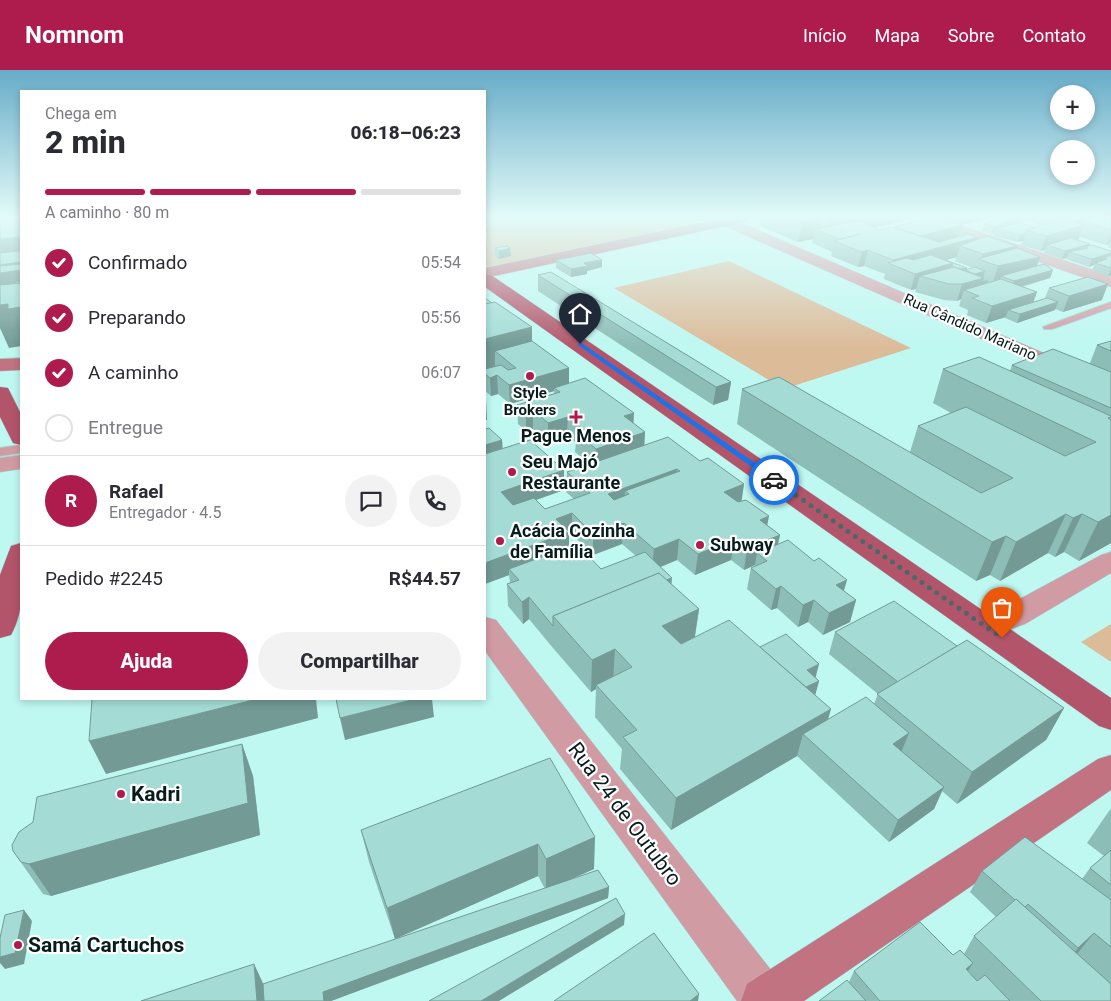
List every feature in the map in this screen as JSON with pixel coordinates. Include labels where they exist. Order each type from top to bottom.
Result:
[{"type":"main road","points":[[486,280],[1111,716]]},
{"type":"main road","points":[[0,393],[12,428]]},
{"type":"main road","points":[[0,627],[20,556]]},
{"type":"street","points":[[486,273],[537,261]]},
{"type":"street","name":"Rua Cândido Mariano","points":[[817,261],[1111,390]]},
{"type":"street","points":[[1051,261],[1111,282]]},
{"type":"street","points":[[0,366],[20,364]]},
{"type":"street","points":[[0,465],[20,462]]},
{"type":"street","points":[[987,628],[1014,616],[1111,561]]},
{"type":"street","name":"Rua 24 de Outubro","points":[[486,629],[765,1001]]},
{"type":"street","points":[[765,1001],[1111,770]]},
{"type":"lane","points":[[1048,327],[1111,305]]},
{"type":"lane","points":[[0,452],[20,449]]},
{"type":"shaded area","points":[[486,261],[517,261],[486,266]]},
{"type":"shaded area","points":[[730,261],[911,348],[784,389],[614,288]]},
{"type":"shaded area","points":[[1111,624],[1111,662],[1081,642]]},
{"type":"building","points":[[0,261],[20,261],[20,262],[0,265]]},
{"type":"building","points":[[558,261],[593,261],[584,263],[588,266],[571,269]]},
{"type":"building","points":[[949,261],[953,263],[915,274],[888,263]]},
{"type":"building","points":[[949,261],[949,261],[967,268],[952,267],[953,263]]},
{"type":"building","points":[[985,261],[1019,261],[998,266]]},
{"type":"building","points":[[1111,261],[1111,268],[1095,263]]},
{"type":"building","points":[[20,264],[20,270],[0,273],[0,266]]},
{"type":"building","points":[[1044,264],[1053,270],[1014,281],[1001,276]]},
{"type":"building","points":[[954,267],[984,278],[962,284],[949,284],[920,276]]},
{"type":"building","points":[[975,267],[985,271],[975,274],[965,270]]},
{"type":"building","points":[[551,272],[731,382],[716,387],[538,275]]},
{"type":"building","points":[[1088,277],[1108,284],[1069,296],[1049,288]]},
{"type":"building","points":[[1001,279],[1037,292],[992,306],[972,298],[979,296],[964,290]]},
{"type":"building","points":[[20,283],[20,307],[8,309],[8,304],[0,305],[0,285]]},
{"type":"building","points":[[1047,298],[1058,302],[1020,314],[1008,310]]},
{"type":"building","points":[[495,302],[532,327],[486,339],[486,304]]},
{"type":"building","points":[[532,341],[569,368],[509,385],[497,375],[490,378],[486,375],[486,369],[501,365],[508,370],[516,368],[495,351]]},
{"type":"building","points":[[1111,341],[1111,351],[1097,345]]},
{"type":"building","points":[[1053,349],[1111,372],[1111,408],[1012,365]]},
{"type":"building","points":[[979,357],[1111,416],[1108,418],[1111,420],[1111,515],[1098,522],[1082,514],[1073,518],[1066,514],[1016,542],[1006,536],[992,542],[742,389],[779,377],[981,493],[1013,478],[918,426],[966,407],[1065,456],[1096,442],[943,369]]},
{"type":"building","points":[[585,378],[634,413],[624,416],[645,432],[596,449],[576,432],[584,430],[568,417],[548,423],[533,410],[526,412],[517,405],[560,392],[554,388]]},
{"type":"building","points":[[489,428],[502,440],[486,445],[486,429]]},
{"type":"building","points":[[668,437],[700,461],[708,458],[744,484],[724,492],[738,502],[746,500],[769,516],[760,520],[780,535],[747,548],[735,539],[698,554],[679,539],[654,549],[624,523],[593,534],[572,513],[556,519],[569,532],[486,563],[486,454],[530,440],[564,470],[501,492],[513,505],[534,498],[545,509],[590,493],[567,472]],"holes":[[[677,469],[680,471],[625,491],[629,494],[614,500],[608,494]]]},
{"type":"building","points":[[788,540],[814,561],[819,558],[847,580],[836,585],[856,600],[829,613],[814,600],[803,605],[781,586],[776,589],[751,568],[767,561],[757,553]]},
{"type":"building","points":[[577,544],[601,569],[645,552],[672,578],[666,580],[659,573],[553,616],[553,626],[529,597],[522,602],[507,584],[519,580],[509,569]]},
{"type":"building","points":[[659,573],[699,609],[662,626],[681,644],[729,620],[831,709],[676,798],[623,737],[637,730],[596,685],[632,667],[615,649],[592,660],[553,616]]},
{"type":"building","points":[[894,601],[957,646],[898,682],[835,632]]},
{"type":"building","points":[[786,634],[819,664],[807,670],[819,681],[806,687],[760,647]]},
{"type":"building","points":[[967,640],[1064,708],[972,772],[877,694]]},
{"type":"building","points":[[866,697],[909,733],[893,744],[944,787],[898,820],[803,734]]},
{"type":"building","points":[[92,700],[253,700],[89,741]]},
{"type":"building","points":[[336,700],[411,700],[340,718]]},
{"type":"building","points":[[242,744],[248,803],[29,864],[21,862],[13,851],[12,845],[19,832],[33,822],[37,797]]},
{"type":"building","points":[[550,758],[595,837],[546,859],[538,844],[387,908],[361,830]]},
{"type":"building","points":[[1025,837],[1111,900],[1111,947],[1094,933],[1078,948],[1028,904],[1025,907],[1015,900],[982,871]]},
{"type":"building","points":[[1111,850],[1111,885],[1090,868]]},
{"type":"building","points":[[598,870],[609,887],[323,992],[324,1001],[264,1001],[263,984]]},
{"type":"building","points":[[616,898],[625,914],[481,1001],[429,1001]]},
{"type":"building","points":[[1016,899],[1111,984],[1111,1001],[1041,1001],[974,936]]},
{"type":"building","points":[[24,910],[15,953],[0,957],[0,938],[5,915]]},
{"type":"building","points":[[920,922],[953,955],[960,950],[973,963],[966,969],[977,981],[985,975],[1010,1001],[880,1001],[854,971]]},
{"type":"building","points":[[654,933],[699,994],[690,1001],[554,1001]]},
{"type":"building","points":[[254,964],[257,1001],[141,1001]]},
{"type":"building","points":[[847,980],[866,1001],[819,1001]]},
{"type":"way so far","points":[[774,480],[1002,638]]},
{"type":"place","name":"Style Brokers","points":[[530,376]]},
{"type":"place","name":"Pague Menos","points":[[576,417]]},
{"type":"place","name":"Seu Majó Restaurante","points":[[512,472]]},
{"type":"place","name":"Acácia Cozinha de Família","points":[[500,541]]},
{"type":"place","name":"Subway","points":[[700,545]]},
{"type":"place","name":"Kadri","points":[[121,794]]},
{"type":"place","name":"Samá Cartuchos","points":[[18,945]]},
{"type":"route","points":[[580,344],[774,480]]}]
